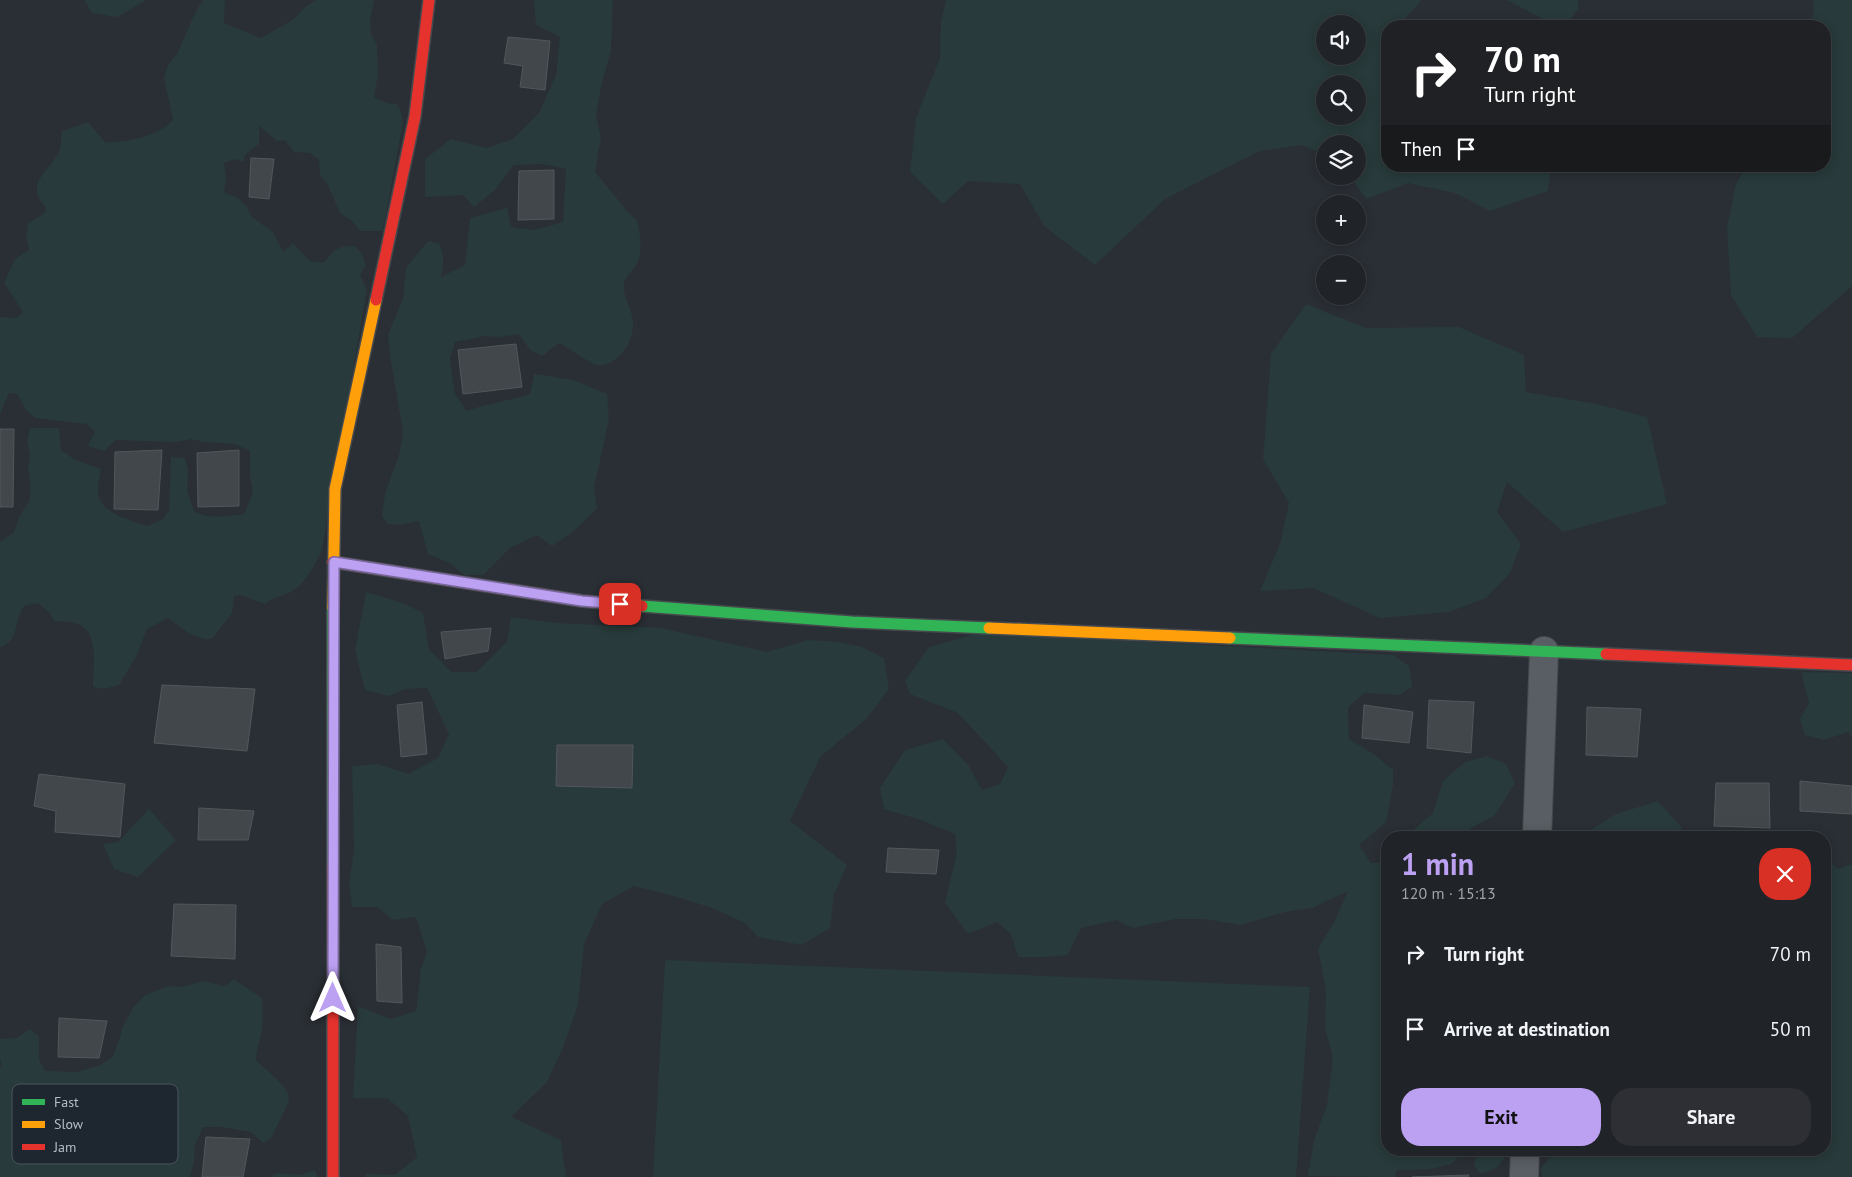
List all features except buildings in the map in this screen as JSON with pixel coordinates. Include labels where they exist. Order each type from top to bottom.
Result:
[{"type":"street","points":[[333,1177],[335,490],[416,116],[429,0]]},
{"type":"street","points":[[334,562],[582,601],[852,622],[1852,665]]},
{"type":"street","points":[[1536,831],[1544,652]]},
{"type":"street","points":[[1524,1177],[1525,1156]]},
{"type":"shaded area","points":[[84,0],[146,0],[117,17],[92,13]]},
{"type":"shaded area","points":[[203,0],[225,0],[224,23],[261,38],[294,19],[305,7],[316,0],[374,0],[370,20],[371,33],[377,45],[378,75],[374,97],[387,103],[397,104],[401,111],[403,122],[383,231],[360,231],[352,221],[340,213],[328,185],[320,176],[319,160],[310,153],[294,152],[285,140],[277,141],[259,126],[259,144],[245,155],[243,162],[235,159],[224,163],[226,177],[224,192],[238,198],[247,207],[252,217],[273,232],[283,252],[293,243],[310,261],[324,263],[337,249],[355,246],[362,254],[366,265],[360,275],[367,289],[322,550],[305,580],[295,590],[274,598],[265,604],[240,595],[234,596],[232,613],[212,639],[199,638],[168,618],[147,629],[136,657],[119,685],[104,689],[93,687],[94,652],[90,635],[78,624],[54,621],[49,612],[38,603],[24,606],[11,640],[0,647],[0,542],[14,532],[19,517],[29,501],[31,488],[28,469],[30,456],[27,441],[30,428],[59,428],[61,450],[74,459],[101,469],[98,488],[99,497],[108,510],[123,518],[147,526],[163,519],[169,510],[171,457],[185,458],[188,471],[187,490],[194,511],[206,516],[244,514],[253,492],[250,477],[250,451],[235,444],[204,442],[191,439],[176,442],[115,440],[104,451],[88,446],[95,431],[86,424],[35,418],[26,410],[17,394],[9,393],[0,414],[0,317],[16,318],[23,312],[4,283],[15,259],[29,250],[26,237],[28,223],[45,213],[46,207],[39,199],[37,184],[59,151],[62,131],[88,122],[106,143],[151,134],[173,120],[164,78],[168,65],[177,54],[196,11]]},
{"type":"shaded area","points":[[534,0],[613,0],[611,51],[602,82],[596,115],[601,138],[595,172],[637,220],[641,243],[640,255],[624,284],[633,325],[630,339],[622,353],[611,363],[604,365],[593,364],[559,343],[542,356],[530,350],[519,334],[499,337],[485,336],[455,342],[450,360],[455,394],[467,411],[530,394],[534,374],[574,380],[607,394],[609,419],[594,488],[597,508],[572,533],[552,546],[537,535],[510,548],[483,575],[464,575],[450,563],[428,554],[419,521],[401,525],[388,524],[382,516],[385,494],[399,455],[403,432],[388,334],[403,299],[406,268],[428,241],[439,243],[441,248],[443,267],[441,277],[465,265],[470,218],[507,208],[511,227],[534,230],[563,222],[566,169],[542,164],[514,165],[494,191],[474,207],[463,195],[425,197],[425,159],[451,139],[487,148],[513,139],[539,113],[556,75],[560,37],[536,25]]},
{"type":"shaded area","points":[[946,0],[1422,0],[1404,20],[1381,20],[1381,172],[1550,172],[1548,191],[1490,211],[1455,193],[1408,183],[1366,199],[1366,195],[1363,195],[1356,185],[1366,185],[1366,135],[1316,135],[1316,151],[1302,145],[1260,151],[1165,199],[1095,265],[1044,226],[1020,184],[968,181],[943,204],[910,172],[916,118],[940,58],[941,22]]},
{"type":"shaded area","points":[[1507,0],[1578,0],[1578,9],[1570,20],[1545,20]]},
{"type":"shaded area","points":[[1813,0],[1852,0],[1852,286],[1792,338],[1757,337],[1731,295],[1727,228],[1736,184],[1743,172],[1831,172],[1831,20],[1811,20],[1814,9]]},
{"type":"shaded area","points":[[1306,304],[1366,328],[1459,327],[1524,355],[1526,392],[1597,404],[1647,417],[1667,504],[1563,532],[1507,482],[1497,512],[1521,544],[1510,573],[1486,598],[1449,612],[1380,618],[1313,588],[1260,591],[1280,544],[1289,503],[1263,459],[1271,354]]},
{"type":"shaded area","points":[[366,592],[403,603],[423,613],[429,649],[451,672],[477,672],[507,642],[511,617],[556,623],[661,628],[767,652],[808,640],[839,642],[862,647],[884,658],[889,689],[867,718],[820,757],[790,821],[847,865],[834,895],[830,928],[802,945],[758,937],[745,923],[712,908],[634,886],[602,904],[584,944],[578,1005],[563,1048],[547,1082],[511,1117],[561,1140],[566,1177],[366,1177],[366,1174],[395,1175],[417,1157],[408,1116],[387,1098],[353,1098],[358,1006],[391,1019],[416,1011],[421,969],[427,952],[416,917],[392,920],[378,907],[352,907],[349,884],[354,850],[352,766],[378,764],[408,774],[438,758],[449,734],[427,688],[405,689],[389,696],[365,690],[355,650]]},
{"type":"shaded area","points":[[978,633],[1393,655],[1409,666],[1412,687],[1400,695],[1365,693],[1348,707],[1349,739],[1375,755],[1393,770],[1393,785],[1386,822],[1359,845],[1371,863],[1381,863],[1381,1156],[1460,1156],[1451,1164],[1431,1169],[1397,1170],[1395,1177],[1308,1176],[1314,1140],[1327,1105],[1333,1058],[1325,1028],[1326,990],[1318,949],[1334,922],[1348,891],[1312,908],[1285,912],[1240,925],[1204,919],[1175,919],[1133,928],[1116,920],[1081,928],[1068,955],[1018,957],[1011,934],[997,922],[968,934],[945,903],[957,852],[955,834],[921,820],[884,809],[880,788],[905,750],[943,739],[969,766],[982,790],[1000,784],[1008,767],[958,713],[910,694],[905,681],[929,647]]},
{"type":"shaded area","points":[[1801,672],[1852,673],[1852,738],[1848,732],[1824,740],[1805,735],[1800,719],[1809,703]]},
{"type":"shaded area","points":[[1487,756],[1506,764],[1515,783],[1495,815],[1469,831],[1412,831],[1433,813],[1443,781],[1465,762]]},
{"type":"shaded area","points":[[1658,801],[1682,828],[1681,831],[1589,831],[1616,814]]},
{"type":"shaded area","points":[[149,809],[176,840],[138,877],[114,869],[103,844],[118,842]]},
{"type":"shaded area","points":[[1831,863],[1838,869],[1852,864],[1852,1177],[1542,1177],[1541,1168],[1551,1156],[1831,1156]]},
{"type":"shaded area","points":[[665,960],[1310,987],[1296,1177],[653,1177]]},
{"type":"shaded area","points":[[234,979],[262,998],[262,1030],[256,1061],[286,1089],[289,1099],[271,1139],[263,1143],[251,1132],[222,1127],[203,1127],[195,1145],[194,1162],[190,1177],[0,1177],[0,1067],[2,1067],[0,1039],[16,1038],[30,1029],[39,1037],[39,1059],[45,1071],[77,1072],[100,1065],[113,1057],[122,1028],[133,1008],[145,995],[168,986],[182,987],[203,981],[225,986]]},
{"type":"shaded area","points":[[1476,1156],[1505,1156],[1497,1166],[1490,1171],[1480,1174],[1474,1165]]},
{"type":"shaded area","points":[[315,1170],[318,1177],[270,1177],[277,1173],[300,1175]]},
{"type":"traffic: fast","points":[[642,606],[852,622],[989,628]]},
{"type":"traffic: fast","points":[[333,608],[333,866]]},
{"type":"traffic: fast","points":[[1230,638],[1606,654]]},
{"type":"traffic: slow","points":[[333,608],[335,489],[376,300]]},
{"type":"traffic: slow","points":[[989,628],[1230,638]]},
{"type":"traffic: jam","points":[[376,300],[415,116],[429,0]]},
{"type":"traffic: jam","points":[[333,562],[582,601],[642,606]]},
{"type":"traffic: jam","points":[[1606,654],[1852,665]]},
{"type":"traffic: jam","points":[[333,866],[333,1177]]},
{"type":"route","points":[[333,998],[334,562],[582,601],[620,604]]}]
